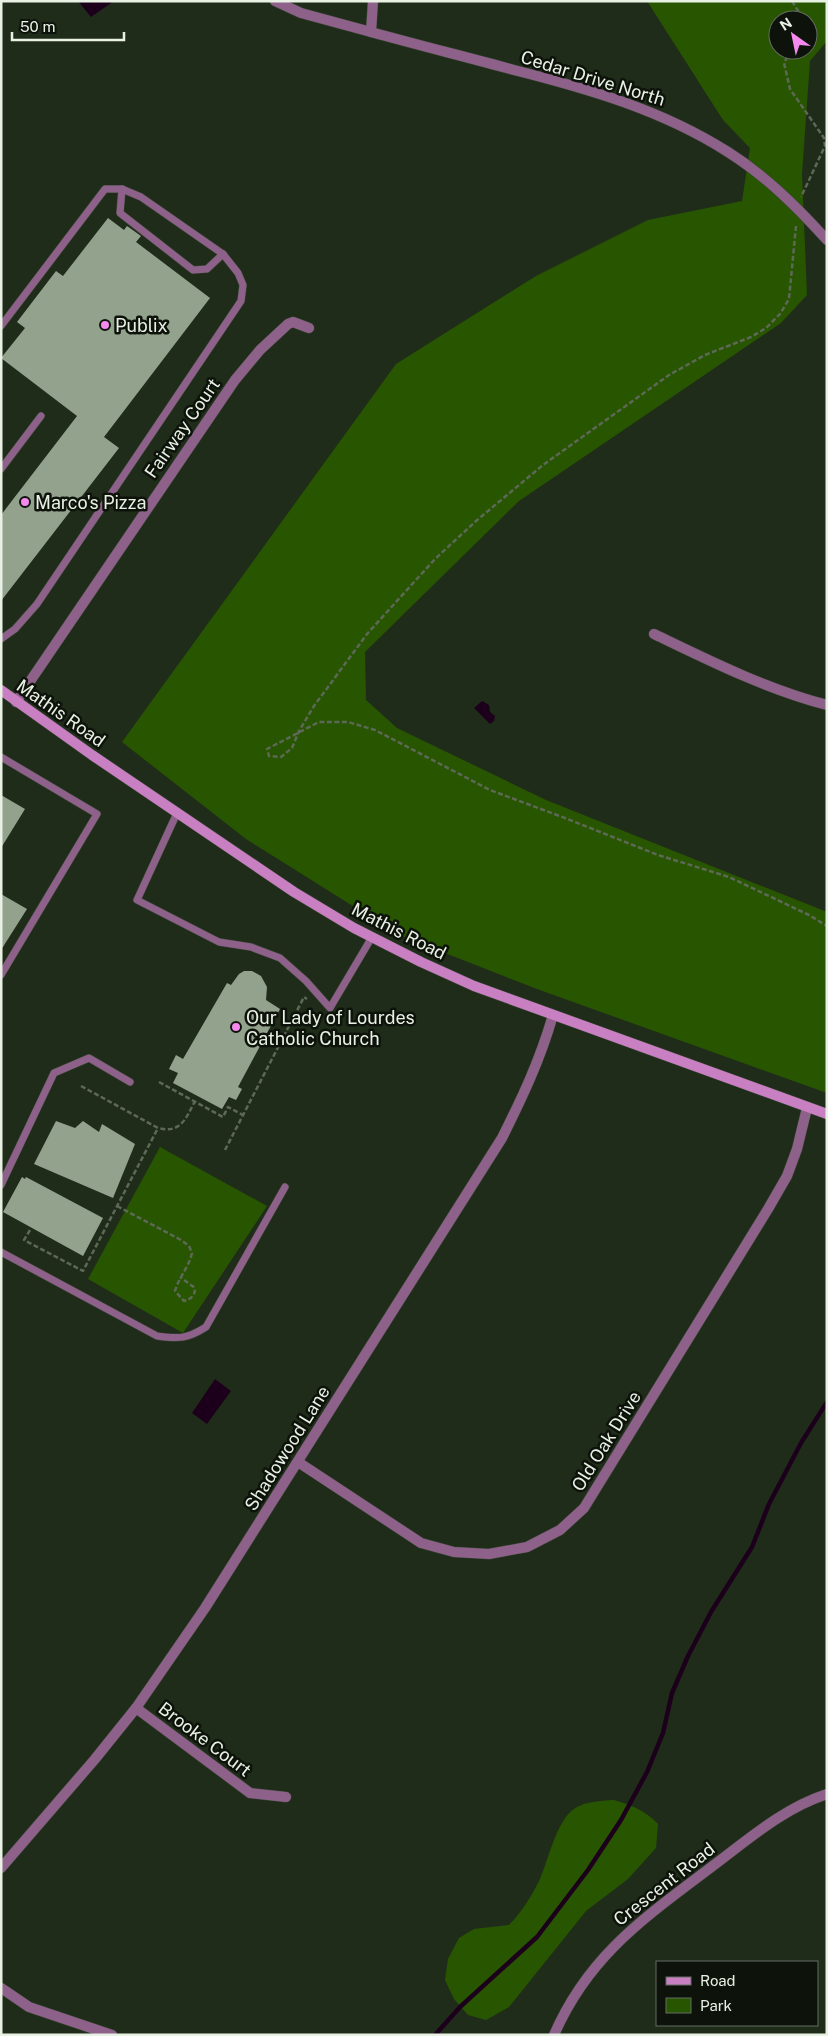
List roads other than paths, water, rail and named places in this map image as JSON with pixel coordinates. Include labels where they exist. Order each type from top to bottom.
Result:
[{"type":"street","name":"Cedar Drive North","points":[[275,1],[301,13],[573,85],[664,116],[729,152],[757,173],[796,206],[827,240]]},
{"type":"street","points":[[371,32],[373,1]]},
{"type":"street","name":"Fairway Court","points":[[16,702],[235,380],[260,350],[288,324],[293,322],[308,328]]},
{"type":"street","points":[[654,634],[769,687],[827,706]]},
{"type":"street","name":"Mathis Road","points":[[1,690],[294,892],[372,937],[456,978],[553,1016],[827,1114]]},
{"type":"street","name":"Shadowood Lane","points":[[1,1868],[95,1759],[136,1708],[205,1608],[502,1138],[530,1082],[553,1016]]},
{"type":"street","name":"Old Oak Drive","points":[[298,1462],[421,1543],[454,1552],[489,1554],[527,1547],[560,1530],[584,1508],[768,1209],[787,1176],[797,1149],[807,1108]]},
{"type":"street","name":"Brooke Court","points":[[136,1708],[250,1793],[286,1797]]},
{"type":"street","name":"Crescent Road","points":[[554,2035],[567,2009],[596,1965],[633,1927],[766,1825],[793,1808],[827,1794]]},
{"type":"street","points":[[1,1988],[29,2007],[112,2035]]},
{"type":"lane","points":[[1,326],[105,189],[122,190],[141,196],[223,254],[238,273],[242,284],[241,301],[38,604],[15,629],[1,639]]},
{"type":"lane","points":[[122,190],[120,213],[193,270],[207,269],[223,254]]},
{"type":"lane","points":[[1,469],[40,416]]},
{"type":"lane","points":[[1,757],[97,814],[1,975]]},
{"type":"lane","points":[[177,813],[137,900],[219,942],[251,947],[280,958],[306,981],[330,1008],[372,937]]},
{"type":"lane","points":[[1,1185],[54,1073],[89,1058],[130,1082]]},
{"type":"lane","points":[[1,1252],[157,1336],[178,1339],[193,1335],[206,1326],[285,1187]]},
{"type":"waterway","points":[[435,2035],[460,2007],[537,1937],[588,1870],[621,1820],[647,1772],[663,1733],[672,1693],[688,1656],[711,1612],[752,1547],[769,1504],[801,1443],[827,1402]]},
{"type":"place","name":"Publix","points":[[105,325]]},
{"type":"place","name":"Marco's Pizza","points":[[25,502]]},
{"type":"place","name":"Our Lady of Lourdes Catholic Church","points":[[236,1027]]}]
